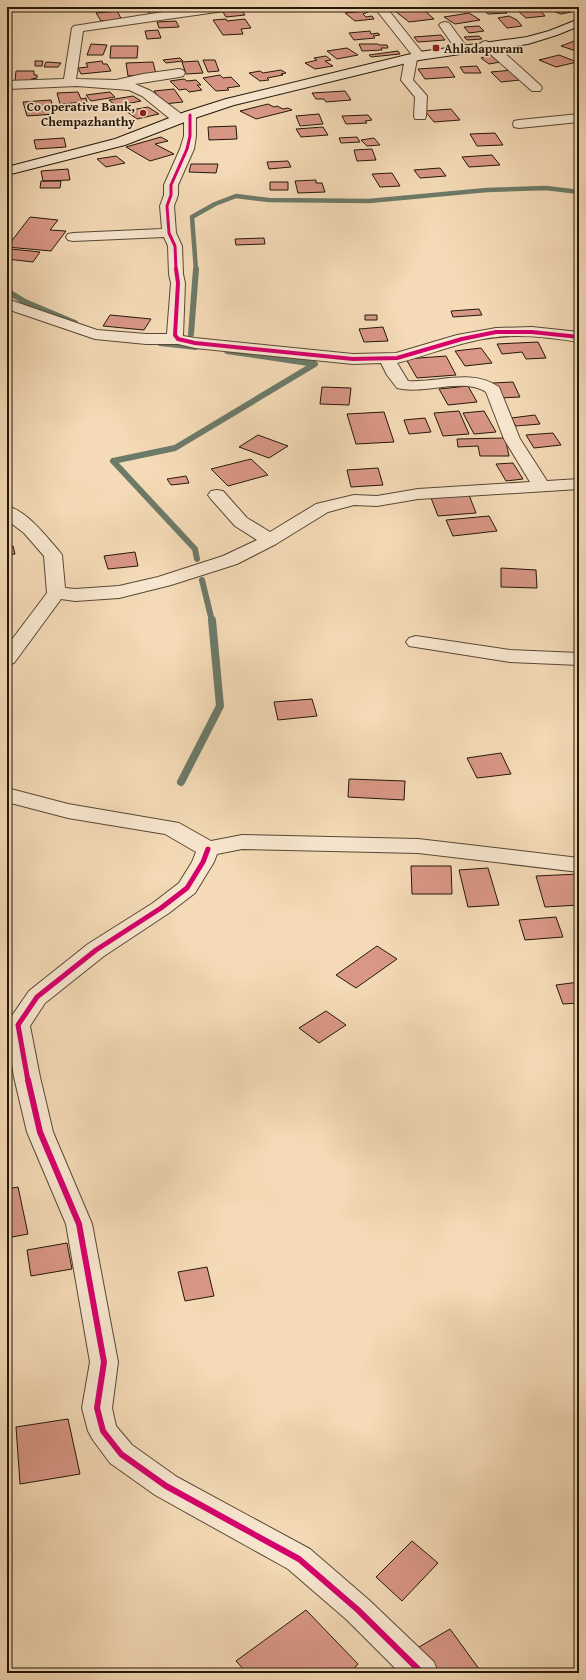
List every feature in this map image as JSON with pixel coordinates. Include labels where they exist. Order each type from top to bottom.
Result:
[{"type":"street","points":[[69,84],[78,28],[169,11],[230,7]]},
{"type":"street","points":[[380,7],[415,57]]},
{"type":"street","points":[[7,171],[120,142],[184,117],[230,102],[415,57],[486,45],[528,40],[577,24]]},
{"type":"street","points":[[445,25],[462,49]]},
{"type":"street","points":[[486,45],[495,51],[536,88]]},
{"type":"street","points":[[415,57],[407,80],[421,96],[420,116]]},
{"type":"street","points":[[115,85],[143,78],[179,73]]},
{"type":"street","points":[[7,85],[69,84],[129,86],[142,90],[184,117],[190,136],[187,149],[171,185],[171,195],[167,206],[168,233],[175,246],[176,257],[176,274],[178,283],[175,335],[178,339]]},
{"type":"street","points":[[519,124],[579,118]]},
{"type":"street","points":[[73,237],[168,233]]},
{"type":"street","points":[[7,304],[95,334],[146,339],[178,339],[195,344],[353,359],[398,358],[465,338],[484,334],[516,332],[579,337]]},
{"type":"street","points":[[386,359],[394,375],[403,385],[417,387],[472,382],[488,384],[493,390],[512,439],[538,477],[541,486]]},
{"type":"street","points":[[56,593],[75,595],[119,592],[230,560],[270,540],[322,508],[354,500],[377,501],[418,494],[579,484]]},
{"type":"street","points":[[217,495],[241,522],[270,540]]},
{"type":"street","points":[[7,511],[30,529],[53,555],[56,593],[7,659]]},
{"type":"street","points":[[416,642],[510,656],[579,659]]},
{"type":"street","points":[[7,795],[68,811],[171,828],[208,849],[242,842],[418,846],[579,864]]},
{"type":"street","points":[[208,849],[203,862],[187,888],[161,908],[96,950],[37,997],[18,1025],[27,1077],[40,1132],[79,1224],[104,1362],[97,1408],[103,1432],[121,1454],[166,1486],[299,1559],[358,1610],[422,1673]]},
{"type":"building","points":[[152,7],[160,13],[151,14],[138,8]]},
{"type":"building","points":[[333,7],[355,7],[356,9],[336,10]]},
{"type":"building","points":[[481,7],[497,7],[507,13],[488,14]]},
{"type":"building","points":[[240,8],[245,15],[226,17],[221,9]]},
{"type":"building","points":[[562,8],[571,12],[561,14],[553,11]]},
{"type":"building","points":[[424,10],[434,19],[409,22],[395,11]]},
{"type":"building","points":[[540,10],[545,16],[526,18],[518,11]]},
{"type":"building","points":[[117,11],[122,20],[101,21],[96,13]]},
{"type":"building","points":[[368,12],[363,14],[366,17],[372,16],[374,19],[355,21],[345,13]]},
{"type":"building","points":[[469,13],[480,20],[455,24],[444,17]]},
{"type":"building","points":[[509,16],[517,20],[522,26],[507,28],[498,18]]},
{"type":"building","points":[[226,19],[227,21],[245,19],[251,28],[241,29],[243,34],[223,35],[213,20]]},
{"type":"building","points":[[176,21],[179,27],[159,28],[157,22]]},
{"type":"building","points":[[479,26],[484,31],[469,33],[464,27]]},
{"type":"building","points":[[158,30],[161,38],[147,39],[145,31]]},
{"type":"building","points":[[370,31],[371,34],[378,33],[380,35],[373,36],[375,38],[354,40],[349,33]]},
{"type":"building","points":[[441,35],[445,40],[418,42],[414,37]]},
{"type":"building","points":[[479,36],[482,39],[467,40],[464,37]]},
{"type":"building","points":[[577,40],[579,41],[579,52],[561,46]]},
{"type":"building","points":[[91,44],[107,45],[103,55],[87,55]]},
{"type":"building","points":[[359,44],[387,45],[388,48],[381,48],[382,50],[362,51]]},
{"type":"building","points":[[111,46],[138,46],[137,58],[110,58]]},
{"type":"building","points":[[347,48],[358,55],[337,59],[327,51]]},
{"type":"building","points":[[398,51],[400,54],[371,57],[369,55]]},
{"type":"building","points":[[495,54],[506,61],[489,64],[481,58]]},
{"type":"building","points":[[559,55],[577,62],[556,67],[539,60]]},
{"type":"building","points":[[326,56],[331,60],[325,61],[333,66],[315,69],[305,63],[317,60],[314,58]]},
{"type":"building","points":[[180,58],[183,61],[166,63],[163,60]]},
{"type":"building","points":[[203,60],[215,60],[219,71],[208,72]]},
{"type":"building","points":[[35,61],[43,61],[42,66],[35,66]]},
{"type":"building","points":[[102,61],[103,64],[107,64],[111,71],[81,74],[78,68],[88,67],[86,63]]},
{"type":"building","points":[[198,61],[203,73],[186,74],[182,62]]},
{"type":"building","points":[[46,62],[61,63],[58,67],[44,67]]},
{"type":"building","points":[[153,62],[156,74],[128,76],[126,63]]},
{"type":"building","points":[[477,66],[481,73],[464,73],[460,67]]},
{"type":"building","points":[[448,67],[455,77],[425,79],[418,69]]},
{"type":"building","points":[[281,70],[286,73],[267,78],[269,80],[260,81],[249,73],[260,71],[263,73]]},
{"type":"building","points":[[513,70],[520,80],[501,82],[491,72]]},
{"type":"building","points":[[16,71],[34,71],[34,75],[37,75],[37,78],[31,79],[31,81],[15,81]]},
{"type":"building","points":[[220,75],[223,78],[231,77],[240,86],[227,88],[229,90],[216,91],[203,78]]},
{"type":"building","points":[[184,79],[187,81],[196,80],[201,85],[197,85],[202,90],[189,92],[186,89],[179,90],[170,81]]},
{"type":"building","points":[[174,89],[183,102],[164,104],[154,91]]},
{"type":"building","points":[[345,91],[351,100],[326,102],[324,99],[316,99],[312,93]]},
{"type":"building","points":[[78,92],[81,99],[86,98],[87,102],[60,104],[57,93]]},
{"type":"building","points":[[110,92],[115,97],[91,101],[86,95]]},
{"type":"building","points":[[133,96],[141,101],[116,106],[109,100]]},
{"type":"building","points":[[51,100],[55,114],[27,116],[23,102]]},
{"type":"building","points":[[268,104],[274,107],[277,106],[283,109],[288,108],[292,110],[256,119],[240,111]]},
{"type":"building","name":"Co operative Bank, Chempazhanthy","points":[[148,107],[159,114],[137,119],[126,111]]},
{"type":"building","points":[[451,109],[460,120],[434,122],[425,111]]},
{"type":"building","points":[[319,114],[323,124],[300,126],[296,116]]},
{"type":"building","points":[[368,115],[372,120],[365,121],[367,123],[346,124],[342,116]]},
{"type":"building","points":[[122,118],[128,123],[118,124],[112,120]]},
{"type":"building","points":[[236,126],[237,139],[209,140],[208,127]]},
{"type":"building","points":[[323,127],[328,135],[301,137],[296,129]]},
{"type":"building","points":[[495,133],[503,145],[477,146],[470,134]]},
{"type":"building","points":[[161,137],[168,141],[155,144],[174,154],[150,161],[126,147]]},
{"type":"building","points":[[357,137],[360,142],[341,143],[339,138]]},
{"type":"building","points":[[64,138],[66,147],[36,149],[34,140]]},
{"type":"building","points":[[374,138],[380,145],[367,146],[361,140]]},
{"type":"building","points":[[372,149],[376,160],[357,161],[354,150]]},
{"type":"building","points":[[492,155],[500,165],[469,167],[462,157]]},
{"type":"building","points":[[116,156],[125,163],[106,167],[97,159]]},
{"type":"building","points":[[288,161],[291,167],[269,169],[267,162]]},
{"type":"building","points":[[191,164],[218,164],[216,173],[189,172]]},
{"type":"building","points":[[440,168],[446,176],[420,178],[414,170]]},
{"type":"building","points":[[68,169],[70,180],[43,181],[41,171]]},
{"type":"building","points":[[392,173],[400,186],[380,187],[372,174]]},
{"type":"building","points":[[316,180],[316,183],[322,183],[325,192],[298,193],[295,181]]},
{"type":"building","points":[[41,181],[61,181],[60,188],[40,188]]},
{"type":"building","points":[[270,182],[288,182],[288,190],[270,190]]},
{"type":"building","points":[[30,217],[58,220],[50,230],[66,231],[51,251],[7,247]]},
{"type":"building","points":[[264,238],[265,244],[236,245],[235,239]]},
{"type":"building","points":[[11,249],[40,252],[33,262],[7,259],[7,254]]},
{"type":"building","points":[[479,309],[482,315],[453,317],[451,311]]},
{"type":"building","points":[[110,315],[151,319],[144,330],[103,326]]},
{"type":"building","points":[[365,315],[377,315],[377,320],[365,320]]},
{"type":"building","points":[[383,327],[388,341],[364,342],[359,329]]},
{"type":"building","points":[[538,342],[546,358],[526,359],[522,352],[502,354],[497,344]]},
{"type":"building","points":[[481,348],[492,363],[465,366],[455,351]]},
{"type":"building","points":[[446,356],[456,375],[417,378],[406,359]]},
{"type":"building","points":[[513,382],[520,397],[500,398],[493,383]]},
{"type":"building","points":[[468,386],[477,402],[448,405],[439,389]]},
{"type":"building","points":[[322,387],[351,388],[349,405],[320,404]]},
{"type":"building","points":[[459,411],[469,434],[443,436],[434,413]]},
{"type":"building","points":[[484,411],[496,432],[474,434],[463,413]]},
{"type":"building","points":[[384,412],[394,442],[356,444],[347,414]]},
{"type":"building","points":[[535,415],[540,424],[516,426],[511,418]]},
{"type":"building","points":[[425,418],[431,432],[409,434],[404,420]]},
{"type":"building","points":[[553,433],[561,445],[534,448],[526,435]]},
{"type":"building","points":[[258,435],[288,446],[269,458],[239,447]]},
{"type":"building","points":[[505,438],[509,456],[480,456],[478,446],[458,447],[457,439]]},
{"type":"building","points":[[251,459],[268,475],[228,486],[211,469]]},
{"type":"building","points":[[513,463],[523,479],[506,481],[496,464]]},
{"type":"building","points":[[378,468],[383,485],[351,487],[347,470]]},
{"type":"building","points":[[186,476],[189,483],[171,485],[167,479]]},
{"type":"building","points":[[469,495],[476,513],[438,516],[431,498]]},
{"type":"building","points":[[489,516],[497,531],[453,536],[446,520]]},
{"type":"building","points":[[13,546],[15,554],[7,555],[7,547]]},
{"type":"building","points":[[135,552],[138,566],[108,569],[104,556]]},
{"type":"building","points":[[501,568],[536,570],[537,588],[501,587]]},
{"type":"building","points":[[312,699],[317,716],[278,720],[274,702]]},
{"type":"building","points":[[501,753],[511,774],[477,778],[467,758]]},
{"type":"building","points":[[349,779],[405,781],[404,800],[348,797]]},
{"type":"building","points":[[411,866],[451,866],[452,894],[412,894]]},
{"type":"building","points":[[488,868],[499,905],[468,907],[459,870]]},
{"type":"building","points":[[579,874],[579,905],[545,907],[536,876]]},
{"type":"building","points":[[556,917],[563,937],[525,940],[519,920]]},
{"type":"building","points":[[377,946],[397,959],[356,988],[336,975]]},
{"type":"building","points":[[579,982],[579,1003],[563,1004],[556,985]]},
{"type":"building","points":[[326,1011],[346,1025],[319,1043],[299,1028]]},
{"type":"building","points":[[18,1187],[28,1234],[7,1238],[7,1189]]},
{"type":"building","points":[[67,1243],[72,1269],[31,1276],[27,1250]]},
{"type":"building","points":[[207,1267],[214,1296],[185,1301],[178,1272]]},
{"type":"building","points":[[68,1419],[80,1474],[20,1484],[16,1427]]},
{"type":"building","points":[[412,1541],[438,1563],[402,1601],[376,1577]]},
{"type":"building","points":[[306,1610],[358,1664],[350,1673],[247,1673],[236,1661]]},
{"type":"building","points":[[450,1629],[482,1673],[437,1673],[419,1647]]},
{"type":"waterway","points":[[196,269],[192,217],[215,204],[236,196],[269,200],[369,201],[487,190],[546,188],[579,192]]},
{"type":"waterway","points":[[191,334],[196,269]]},
{"type":"waterway","points":[[7,291],[25,302],[75,323]]},
{"type":"waterway","points":[[160,343],[196,347]]},
{"type":"waterway","points":[[197,559],[195,549],[113,461],[175,448],[315,364],[227,351]]},
{"type":"waterway","points":[[202,580],[212,621]]},
{"type":"waterway","points":[[181,782],[220,706],[212,620]]},
{"type":"cycle path","points":[[190,115],[190,136],[187,149],[171,185],[171,195],[167,206],[169,233],[175,246],[176,274],[178,283],[175,335],[178,339],[195,343],[353,359],[397,358],[462,339],[496,332],[532,332],[579,337]]},
{"type":"cycle path","points":[[208,849],[203,862],[187,888],[161,908],[96,950],[37,997],[18,1025],[27,1077],[40,1132],[79,1224],[104,1362],[97,1408],[103,1431],[121,1454],[166,1486],[299,1559],[358,1610],[422,1673]]},
{"type":"place","name":"Ahladapuram","points":[[436,48]]},
{"type":"place","name":"Co operative Bank, Chempazhanthy","points":[[143,113]]}]
